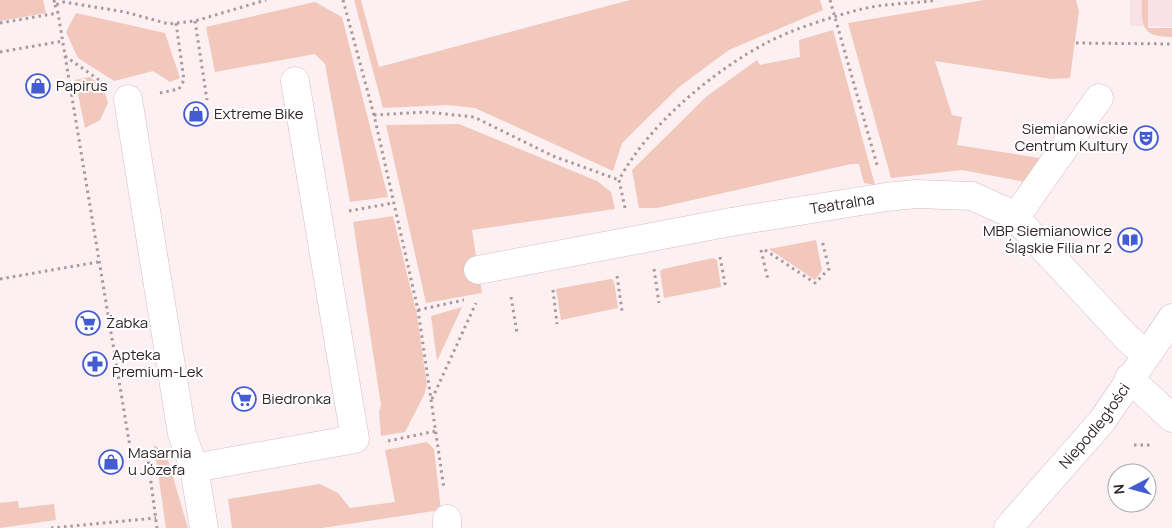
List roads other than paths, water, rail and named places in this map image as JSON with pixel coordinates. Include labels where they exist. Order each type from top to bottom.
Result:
[{"type":"street","points":[[194,468],[355,439],[295,81]]},
{"type":"street","points":[[1015,218],[1099,98]]},
{"type":"street","points":[[128,99],[182,434],[194,468],[204,528]]},
{"type":"street","name":"Teatralna","points":[[478,270],[886,197],[916,194],[972,196],[1012,214],[1127,338],[1146,355]]},
{"type":"street","name":"Niepodległości","points":[[1008,528],[1102,421],[1129,378],[1172,318]]},
{"type":"street","points":[[1129,378],[1172,418]]},
{"type":"place","name":"Papirus","points":[[38,86]]},
{"type":"place","name":"Extreme Bike","points":[[196,114]]},
{"type":"place","name":"Siemianowickie Centrum Kultury","points":[[1146,138]]},
{"type":"place","name":"MBP Siemianowice Śląskie Filia nr 2","points":[[1130,240]]},
{"type":"place","name":"Żabka","points":[[88,323]]},
{"type":"place","name":"Apteka Premium-Lek","points":[[95,364]]},
{"type":"place","name":"Biedronka","points":[[244,399]]},
{"type":"place","name":"Masarnia u Józefa","points":[[111,462]]}]
